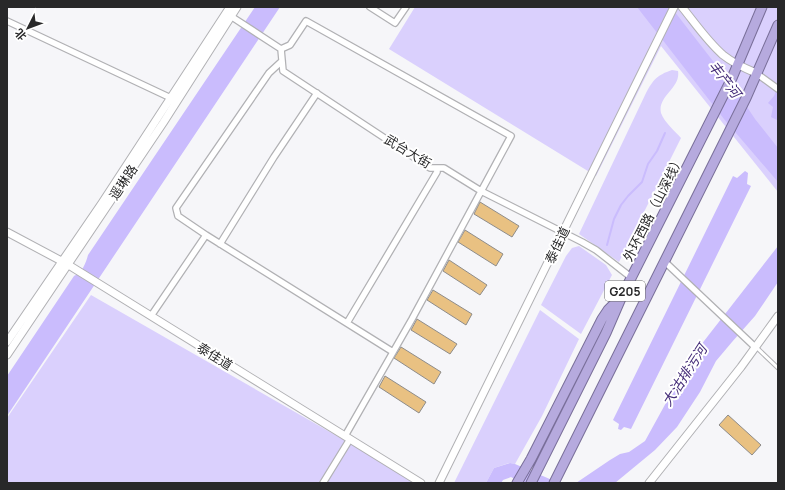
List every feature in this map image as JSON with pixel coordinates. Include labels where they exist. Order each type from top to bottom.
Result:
[{"type":"highway","name":"外环西路（山深线）","points":[[531,483],[606,333],[622,296],[732,78],[762,7]]},
{"type":"highway","name":"G205","points":[[555,480],[746,98],[778,25]]},
{"type":"highway","points":[[517,483],[531,460],[602,320],[608,310],[622,296]]},
{"type":"street","name":"遥琳路","points":[[7,355],[68,264],[229,12],[237,7]]},
{"type":"street","points":[[370,7],[395,23],[406,7]]},
{"type":"street","name":"泰佳道","points":[[439,483],[674,7]]},
{"type":"street","points":[[682,7],[723,55],[738,65],[756,73],[778,89]]},
{"type":"street","points":[[229,12],[242,24],[280,49],[290,45],[306,21],[511,136],[323,483]]},
{"type":"street","points":[[7,21],[174,99]]},
{"type":"street","name":"武台大街","points":[[280,49],[283,71],[430,168],[444,168],[481,192],[563,232],[596,250],[632,278]]},
{"type":"street","points":[[282,61],[269,73],[176,208],[178,216],[220,244],[394,352]]},
{"type":"street","points":[[220,244],[274,157],[317,93]]},
{"type":"street","points":[[347,323],[433,179],[437,172],[437,168]]},
{"type":"street","name":"泰佳道","points":[[7,232],[68,264],[421,483]]},
{"type":"street","points":[[151,316],[206,235]]},
{"type":"street","points":[[664,261],[678,276],[755,347]]},
{"type":"street","name":"遥琳路","points":[[7,342],[68,264]]},
{"type":"street","points":[[649,483],[778,316]]},
{"type":"lane","points":[[755,347],[778,368]]},
{"type":"shaded area","points":[[415,7],[778,7],[778,192],[661,46],[596,176],[389,49]]},
{"type":"shaded area","points":[[672,70],[678,71],[678,77],[662,102],[661,113],[667,123],[681,138],[619,262],[579,234],[646,93],[653,81],[659,76]]},
{"type":"shaded area","points":[[579,246],[606,265],[612,275],[581,334],[541,305],[566,256],[572,248]]},
{"type":"shaded area","points":[[91,295],[419,483],[7,483],[7,418]]},
{"type":"shaded area","points":[[540,310],[579,339],[542,416],[515,464],[509,463],[494,468],[486,483],[454,483]]},
{"type":"water","points":[[255,7],[280,7],[7,416],[7,376],[74,276],[81,270],[88,255]]},
{"type":"water","name":"丰产河","points":[[637,7],[671,7],[778,148],[778,182],[724,119]]},
{"type":"water","points":[[778,86],[777,120],[771,117],[773,107],[768,103],[774,96]]},
{"type":"water","points":[[745,171],[748,173],[747,184],[751,186],[631,429],[624,427],[621,430],[618,429],[619,424],[613,420],[733,176],[737,178]]},
{"type":"water","name":"大沽排污河","points":[[778,246],[778,282],[755,316],[716,361],[700,392],[677,427],[655,450],[615,483],[576,483],[610,460],[620,454],[629,452],[645,441],[697,350]]},
{"type":"water","points":[[510,463],[559,483],[522,483],[511,477],[503,480],[501,483],[486,483],[494,468]]},
{"type":"building","points":[[480,202],[519,226],[512,237],[474,214]]},
{"type":"building","points":[[465,230],[503,254],[496,266],[458,242]]},
{"type":"building","points":[[449,260],[487,285],[480,295],[443,271]]},
{"type":"building","points":[[433,290],[472,314],[466,325],[427,300]]},
{"type":"building","points":[[417,319],[457,344],[450,354],[411,330]]},
{"type":"building","points":[[401,347],[441,372],[434,384],[394,358]]},
{"type":"building","points":[[385,376],[426,402],[419,413],[379,387]]},
{"type":"building","points":[[728,415],[761,445],[752,455],[719,425]]},
{"type":"waterway","points":[[607,245],[614,219],[621,205],[642,182],[648,164],[657,151],[665,133]]}]
